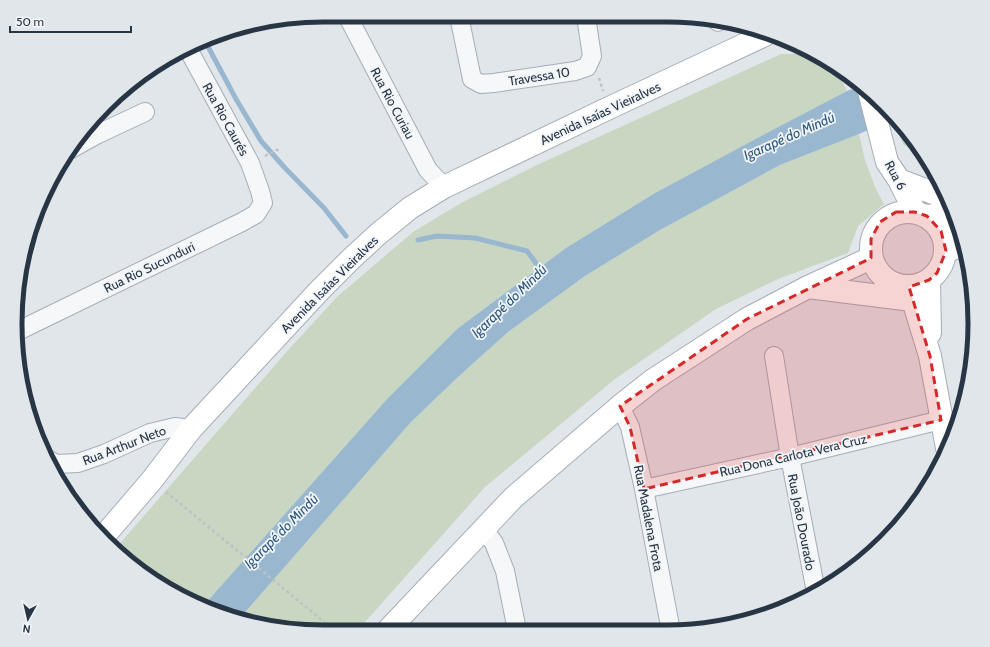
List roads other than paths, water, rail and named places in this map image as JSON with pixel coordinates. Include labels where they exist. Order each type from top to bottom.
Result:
[{"type":"main road","name":"Avenida Isaías Vieiralves","points":[[107,533],[152,480],[191,429],[319,291],[377,235],[410,208],[444,187],[760,37]]},
{"type":"main road","name":"Rua 6","points":[[873,104],[893,171],[921,214]]},
{"type":"main road","points":[[893,171],[933,193],[939,195]]},
{"type":"main road","points":[[917,289],[892,283],[878,273],[871,258],[871,239],[880,222],[896,212],[921,214],[947,213]]},
{"type":"main road","points":[[808,287],[917,289],[937,273],[955,248],[942,231],[921,214]]},
{"type":"main road","points":[[393,625],[512,498],[620,406],[653,380],[747,319],[808,287],[871,258]]},
{"type":"main road","points":[[917,289],[930,356],[949,423]]},
{"type":"street","name":"Rua Rio Curiau","points":[[351,22],[428,170],[444,187]]},
{"type":"street","name":"Travessa 10","points":[[460,22],[472,79],[481,84],[575,71],[586,68],[592,56],[587,22]]},
{"type":"street","name":"Rua Rio Caurés","points":[[190,53],[250,163],[260,191]]},
{"type":"street","points":[[95,129],[145,112]]},
{"type":"street","name":"Rua Rio Sucunduri","points":[[22,329],[256,214],[263,203],[260,191]]},
{"type":"street","name":"Rua João Dourado","points":[[774,356],[790,457],[815,586]]},
{"type":"street","name":"Rua Madalena Frota","points":[[620,406],[630,427],[644,489],[670,625]]},
{"type":"street","name":"Rua Dona Carlota Vera Cruz","points":[[644,489],[949,423]]},
{"type":"street","name":"Rua Arthur Neto","points":[[56,462],[78,463],[104,454],[150,433],[175,427],[191,429]]},
{"type":"street","points":[[483,528],[494,543],[505,571],[516,625]]},
{"type":"water","name":"Igarapé do Mindú","points":[[855,88],[880,110],[889,121],[780,165],[660,230],[585,276],[508,332],[411,422],[243,614],[207,602],[388,398],[457,329],[566,248],[655,193]]},
{"type":"waterway","points":[[207,45],[236,99],[261,141],[324,208],[346,236]]},
{"type":"waterway","name":"Igarapé do Mindú","points":[[418,240],[437,236],[475,238],[527,251],[544,274]]}]
